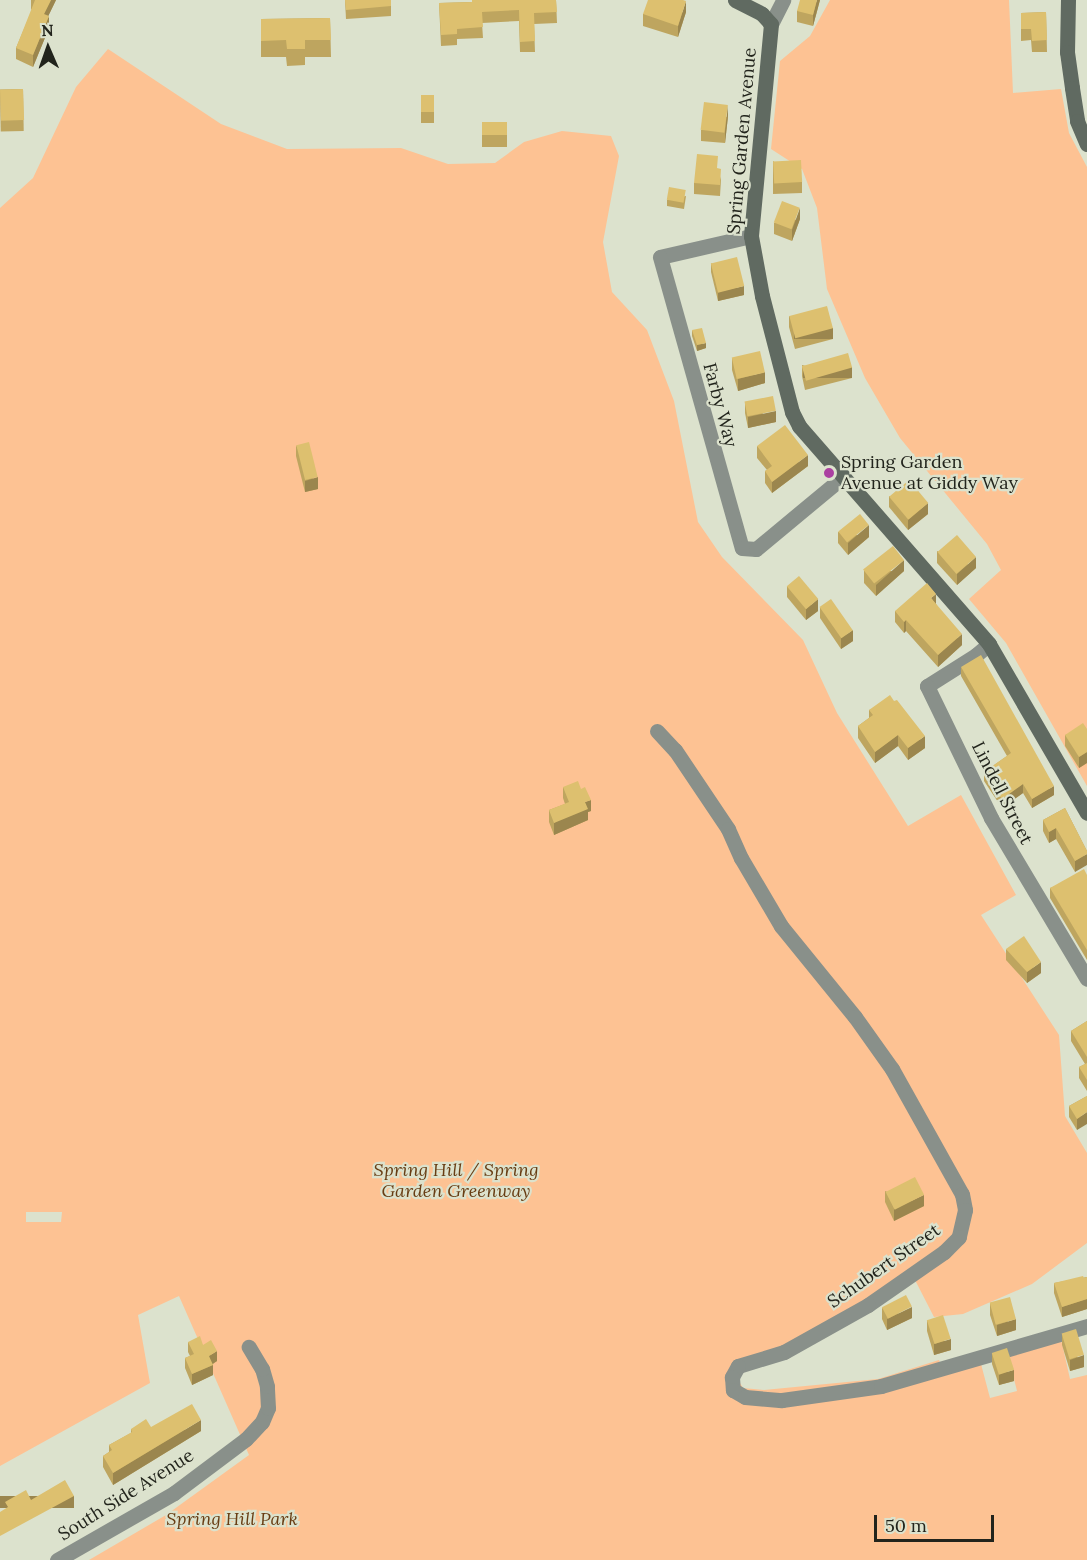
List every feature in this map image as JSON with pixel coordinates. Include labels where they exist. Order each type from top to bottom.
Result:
[{"type":"street","name":"Spring Garden Avenue","points":[[735,0],[762,14],[771,24],[751,236],[762,296],[792,412],[799,426],[989,644],[1087,813]]},
{"type":"street","points":[[771,24],[783,0]]},
{"type":"street","points":[[1068,0],[1067,52],[1077,121],[1087,144]]},
{"type":"street","name":"Farby Way","points":[[751,236],[660,257],[742,548],[756,549],[844,476]]},
{"type":"street","name":"Lindell Street","points":[[989,644],[976,656],[927,686],[991,818],[1087,979]]},
{"type":"street","name":"Schubert Street","points":[[657,731],[675,750],[728,829],[741,858],[781,926],[855,1017],[892,1069],[962,1194],[965,1209],[959,1237],[944,1252],[867,1305],[784,1352],[738,1366],[732,1377],[733,1390],[745,1397],[782,1400],[881,1386],[1087,1326]]},
{"type":"street","name":"South Side Avenue","points":[[57,1560],[174,1493],[246,1440],[262,1422],[268,1408],[267,1386],[262,1369],[249,1347]]},
{"type":"green space","points":[[830,0],[1009,0],[1013,93],[1061,89],[1069,133],[1087,167],[1087,786],[1006,643],[969,599],[1001,570],[987,544],[900,438],[865,378],[827,289],[817,208],[802,169],[771,149],[780,61],[810,36]]},
{"type":"green space","points":[[108,49],[221,124],[287,149],[401,148],[448,164],[495,163],[524,142],[562,131],[611,136],[619,156],[603,242],[612,292],[647,330],[674,401],[698,522],[722,557],[803,640],[837,713],[908,826],[961,795],[1016,895],[981,915],[1059,1035],[1065,1116],[1087,1153],[1087,1243],[1032,1284],[963,1314],[934,1317],[915,1280],[742,1369],[737,1378],[743,1388],[764,1390],[878,1379],[939,1360],[942,1368],[981,1364],[990,1398],[1017,1391],[1008,1355],[1061,1339],[1070,1379],[1087,1375],[1087,1560],[89,1560],[166,1515],[249,1455],[179,1296],[138,1315],[150,1383],[0,1466],[0,208],[33,178],[76,87]],"holes":[[[26,1212],[62,1212],[61,1222],[26,1222]]]},
{"type":"building","points":[[35,0],[51,0],[44,14],[49,16],[33,55],[16,48]]},
{"type":"building","points":[[345,0],[391,0],[391,6],[346,10]]},
{"type":"building","points":[[472,0],[556,0],[557,12],[534,13],[535,41],[520,42],[519,10],[482,12],[483,27],[457,29],[457,34],[441,35],[439,3],[472,2]]},
{"type":"building","points":[[648,0],[686,1],[678,26],[643,14]]},
{"type":"building","points":[[800,0],[817,0],[813,15],[797,11]]},
{"type":"building","points":[[1046,12],[1047,40],[1032,41],[1031,29],[1021,29],[1021,13]]},
{"type":"building","points":[[330,18],[331,40],[305,40],[305,49],[287,49],[286,40],[261,41],[261,19]]},
{"type":"building","points":[[23,89],[24,120],[1,121],[0,90]]},
{"type":"building","points":[[421,95],[434,95],[434,112],[421,112]]},
{"type":"building","points":[[704,102],[728,105],[724,133],[701,130]]},
{"type":"building","points":[[482,122],[507,122],[507,135],[482,135]]},
{"type":"building","points":[[697,154],[718,156],[717,168],[721,169],[720,185],[694,183]]},
{"type":"building","points":[[801,160],[802,182],[774,183],[773,161]]},
{"type":"building","points":[[669,187],[686,190],[683,203],[667,200]]},
{"type":"building","points":[[782,201],[800,208],[791,229],[774,222]]},
{"type":"building","points":[[737,257],[744,286],[718,293],[711,264]]},
{"type":"building","points":[[827,306],[833,328],[795,338],[789,316]]},
{"type":"building","points":[[702,328],[706,343],[697,345],[692,330]]},
{"type":"building","points":[[760,351],[765,372],[737,379],[732,358]]},
{"type":"building","points":[[848,353],[852,367],[806,381],[802,366]]},
{"type":"building","points":[[773,396],[776,411],[747,416],[745,402]]},
{"type":"building","points":[[785,425],[808,455],[772,482],[765,471],[772,466],[757,446]]},
{"type":"building","points":[[309,442],[318,477],[305,480],[296,445]]},
{"type":"building","points":[[909,480],[928,503],[908,520],[889,497]]},
{"type":"building","points":[[860,514],[869,525],[847,543],[838,532]]},
{"type":"building","points":[[957,535],[976,557],[956,574],[937,552]]},
{"type":"building","points":[[893,546],[904,560],[874,584],[863,569]]},
{"type":"building","points":[[799,576],[818,599],[806,609],[787,586]]},
{"type":"building","points":[[927,583],[936,594],[931,598],[962,634],[938,655],[895,611]]},
{"type":"building","points":[[831,599],[853,630],[841,638],[820,607]]},
{"type":"building","points":[[981,655],[1054,786],[1032,799],[1023,784],[1002,799],[984,772],[1011,753],[961,667]]},
{"type":"building","points":[[890,695],[894,701],[897,700],[925,736],[908,748],[898,735],[875,752],[858,726],[873,715],[869,710]]},
{"type":"building","points":[[1083,723],[1087,729],[1087,752],[1079,757],[1065,735]]},
{"type":"building","points":[[578,781],[581,789],[585,787],[591,800],[585,802],[588,809],[554,823],[549,810],[569,802],[563,787]]},
{"type":"building","points":[[1065,808],[1087,851],[1087,854],[1075,861],[1056,828],[1049,832],[1043,820]]},
{"type":"building","points":[[1084,869],[1087,875],[1087,950],[1050,888]]},
{"type":"building","points":[[1024,936],[1041,962],[1027,972],[1006,949]]},
{"type":"building","points":[[1087,1021],[1087,1057],[1071,1031]]},
{"type":"building","points":[[1087,1063],[1087,1080],[1079,1067]]},
{"type":"building","points":[[1087,1096],[1087,1112],[1077,1119],[1069,1106]]},
{"type":"building","points":[[915,1177],[924,1195],[895,1210],[886,1192]]},
{"type":"building","points":[[1087,1277],[1087,1299],[1062,1307],[1054,1283]]},
{"type":"building","points":[[906,1295],[912,1307],[888,1319],[882,1307]]},
{"type":"building","points":[[1010,1297],[1016,1319],[996,1325],[990,1302]]},
{"type":"building","points":[[943,1315],[951,1339],[935,1344],[927,1320]]},
{"type":"building","points":[[1076,1329],[1084,1355],[1070,1359],[1062,1333]]},
{"type":"building","points":[[200,1336],[203,1345],[211,1340],[217,1351],[209,1356],[213,1365],[192,1374],[185,1358],[194,1354],[188,1342]]},
{"type":"building","points":[[1007,1348],[1014,1370],[999,1375],[992,1353]]},
{"type":"building","points":[[192,1404],[201,1420],[113,1473],[103,1456],[112,1450],[109,1445],[132,1432],[131,1429],[146,1419],[151,1427]]},
{"type":"building","points":[[65,1480],[74,1496],[0,1536],[0,1512],[8,1507],[5,1502],[26,1490],[31,1500]]},
{"type":"place","name":"Spring Garden Avenue at Giddy Way","points":[[829,473]]},
{"type":"park label","name":"Spring Hill / Spring Garden Greenway","points":[[456,1181]]},
{"type":"park label","name":"Spring Hill Park","points":[[232,1519]]}]
